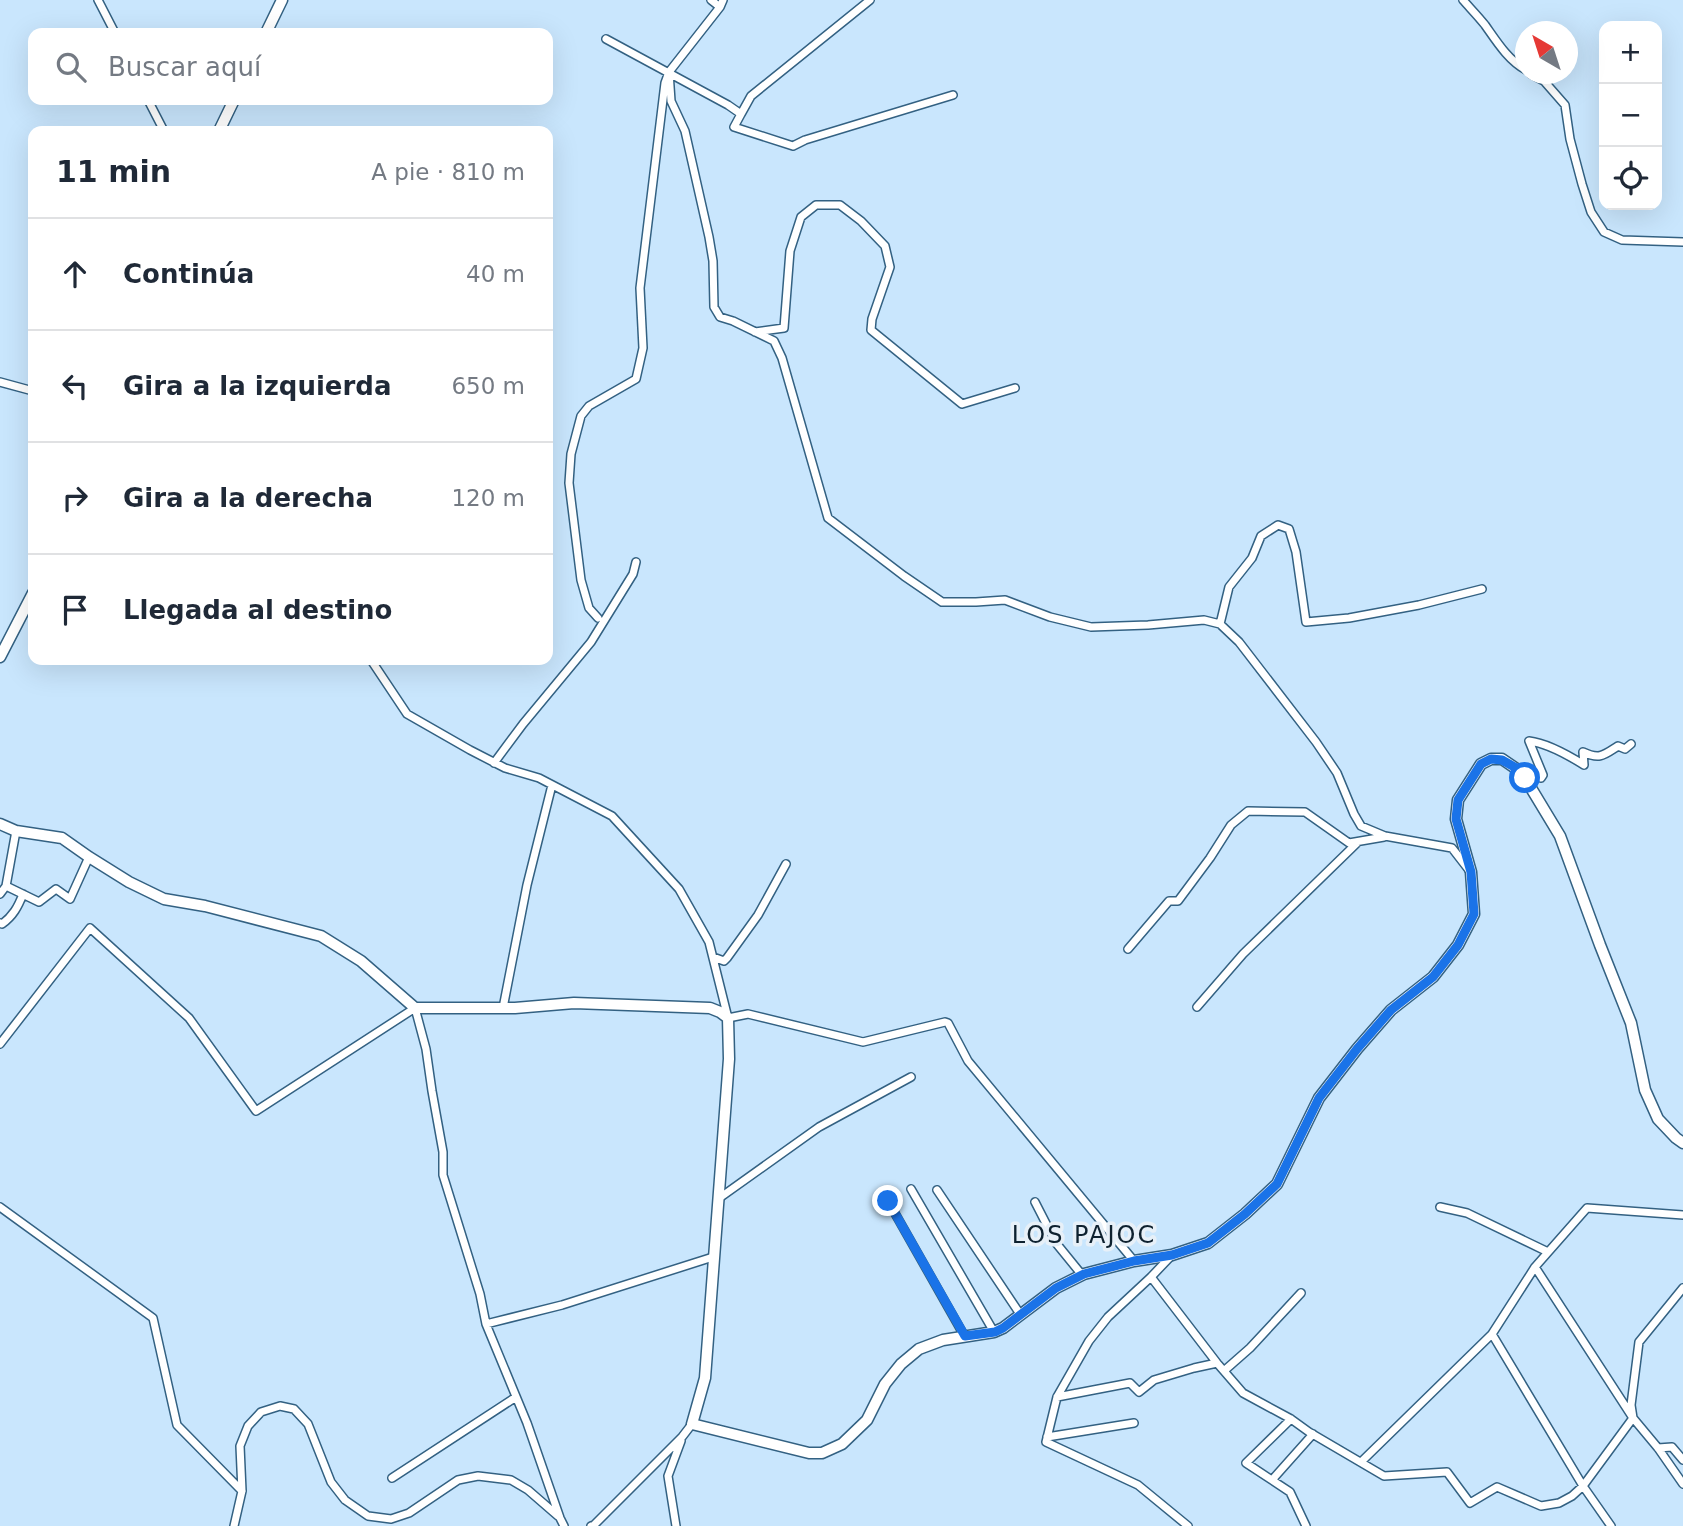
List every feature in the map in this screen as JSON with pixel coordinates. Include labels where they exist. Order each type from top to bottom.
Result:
[{"type":"street","points":[[98,0],[112,28]]},
{"type":"street","points":[[268,28],[282,0]]},
{"type":"street","points":[[598,618],[589,608],[581,580],[569,483],[571,454],[581,416],[589,406],[636,379],[643,348],[641,279],[665,83],[668,72],[722,3],[711,0]]},
{"type":"street","points":[[870,0],[751,96],[734,127],[793,146],[953,95]]},
{"type":"street","points":[[1463,0],[1515,64]]},
{"type":"street","points":[[606,39],[741,114]]},
{"type":"street","points":[[668,72],[671,101],[685,131],[709,237],[713,261],[714,307],[720,317],[774,341],[782,358],[828,518],[942,602],[1005,600],[1051,617],[1091,627],[1205,620],[1220,625],[1239,642],[1317,742],[1337,773],[1361,826],[1385,836],[1452,848],[1471,872]]},
{"type":"street","points":[[1547,84],[1565,105],[1570,139],[1582,184],[1591,212],[1604,232],[1622,240],[1683,242]]},
{"type":"street","points":[[151,105],[161,126]]},
{"type":"street","points":[[221,126],[232,105]]},
{"type":"street","points":[[755,332],[784,328],[790,251],[801,217],[817,205],[840,205],[861,221],[885,246],[890,267],[872,319],[871,331],[962,404],[1015,388]]},
{"type":"street","points":[[0,382],[28,390]]},
{"type":"street","points":[[1220,625],[1229,587],[1252,558],[1261,536],[1278,525],[1289,529],[1296,552],[1306,622],[1349,618],[1419,605],[1482,589]]},
{"type":"street","points":[[494,763],[592,642],[633,574],[636,562]]},
{"type":"street","points":[[0,657],[28,603]]},
{"type":"street","points":[[374,665],[407,714],[494,763],[539,778],[612,816],[679,889],[709,942],[713,957],[728,1018],[729,1059],[705,1378],[692,1424],[682,1437],[591,1526]]},
{"type":"street","points":[[1525,778],[1529,775],[1541,778],[1543,775],[1529,741],[1537,742],[1584,765],[1584,752],[1600,757],[1618,746],[1625,749],[1631,744]]},
{"type":"street","points":[[692,1424],[809,1453],[822,1452],[842,1444],[867,1420],[885,1384],[901,1364],[919,1349],[943,1340],[995,1332],[1056,1288],[1082,1275],[1134,1261],[1172,1255],[1208,1243],[1245,1214],[1277,1184],[1319,1098],[1357,1049],[1391,1010],[1433,977],[1458,945],[1474,914],[1471,872],[1456,819],[1458,800],[1481,764],[1491,759],[1502,760],[1518,769],[1560,836],[1631,1023],[1645,1090],[1658,1119],[1683,1143]]},
{"type":"street","points":[[503,1008],[527,885],[552,785]]},
{"type":"street","points":[[1128,948],[1169,901],[1178,901],[1231,825],[1248,811],[1305,812],[1349,844],[1385,836]]},
{"type":"street","points":[[0,824],[16,831],[62,838],[129,882],[164,899],[205,906],[321,936],[361,961],[415,1008],[426,1049],[443,1152],[443,1175],[480,1294],[485,1324],[516,1396],[562,1522]]},
{"type":"street","points":[[0,894],[6,886],[16,831]]},
{"type":"street","points":[[1197,1007],[1261,936],[1357,843]]},
{"type":"street","points":[[6,886],[39,902],[56,889],[70,899],[89,857]]},
{"type":"street","points":[[713,957],[724,961],[727,958],[758,915],[786,864]]},
{"type":"street","points":[[0,923],[11,918],[23,894]]},
{"type":"street","points":[[0,1044],[90,928],[189,1018],[256,1111],[415,1008],[503,1008],[574,1003],[710,1008],[728,1018],[748,1014],[863,1042],[945,1022],[968,1061],[1134,1261]]},
{"type":"street","points":[[717,1199],[818,1126],[911,1077]]},
{"type":"street","points":[[911,1189],[995,1332]]},
{"type":"street","points":[[937,1190],[1020,1314]]},
{"type":"street","points":[[888,1201],[965,1336]]},
{"type":"street","points":[[1035,1202],[1056,1243],[1082,1275]]},
{"type":"street","points":[[0,1207],[153,1318],[177,1425],[242,1491]]},
{"type":"street","points":[[1440,1207],[1467,1213],[1548,1252]]},
{"type":"street","points":[[1361,1462],[1492,1334],[1535,1267],[1587,1208],[1683,1215]]},
{"type":"street","points":[[1172,1255],[1108,1317],[1089,1340],[1056,1397],[1046,1442],[1139,1485],[1188,1526]]},
{"type":"street","points":[[485,1324],[562,1305],[713,1256]]},
{"type":"street","points":[[1535,1267],[1633,1418],[1683,1484]]},
{"type":"street","points":[[1152,1277],[1243,1393],[1384,1476],[1447,1472],[1470,1503],[1497,1487],[1541,1506],[1559,1503],[1583,1486],[1633,1418],[1631,1405],[1639,1342],[1683,1288]]},
{"type":"street","points":[[1225,1370],[1250,1348],[1301,1293]]},
{"type":"street","points":[[1492,1334],[1583,1486],[1611,1526]]},
{"type":"street","points":[[1056,1397],[1130,1383],[1139,1392],[1154,1380],[1217,1363]]},
{"type":"street","points":[[392,1478],[516,1396]]},
{"type":"street","points":[[234,1526],[242,1491],[240,1446],[247,1426],[261,1412],[280,1406],[294,1409],[308,1424],[331,1482],[345,1500],[368,1516],[391,1519],[410,1513],[458,1480],[478,1476],[511,1480],[528,1490],[562,1522]]},
{"type":"street","points":[[1291,1419],[1246,1463],[1290,1492],[1306,1526]]},
{"type":"street","points":[[1047,1437],[1134,1423]]},
{"type":"street","points":[[1272,1480],[1313,1434]]},
{"type":"street","points":[[677,1526],[668,1476],[682,1437]]},
{"type":"street","points":[[1658,1448],[1672,1447],[1683,1460]]},
{"type":"district","name":"LOS PAJOC","points":[[1084,1235]]},
{"type":"route","points":[[888,1201],[965,1336],[995,1332],[1003,1328],[1056,1288],[1084,1274],[1134,1261],[1172,1255],[1208,1243],[1277,1184],[1319,1098],[1391,1010],[1433,977],[1458,945],[1474,914],[1471,872],[1456,819],[1458,800],[1481,764],[1491,759],[1502,760],[1518,769],[1525,778]]}]
